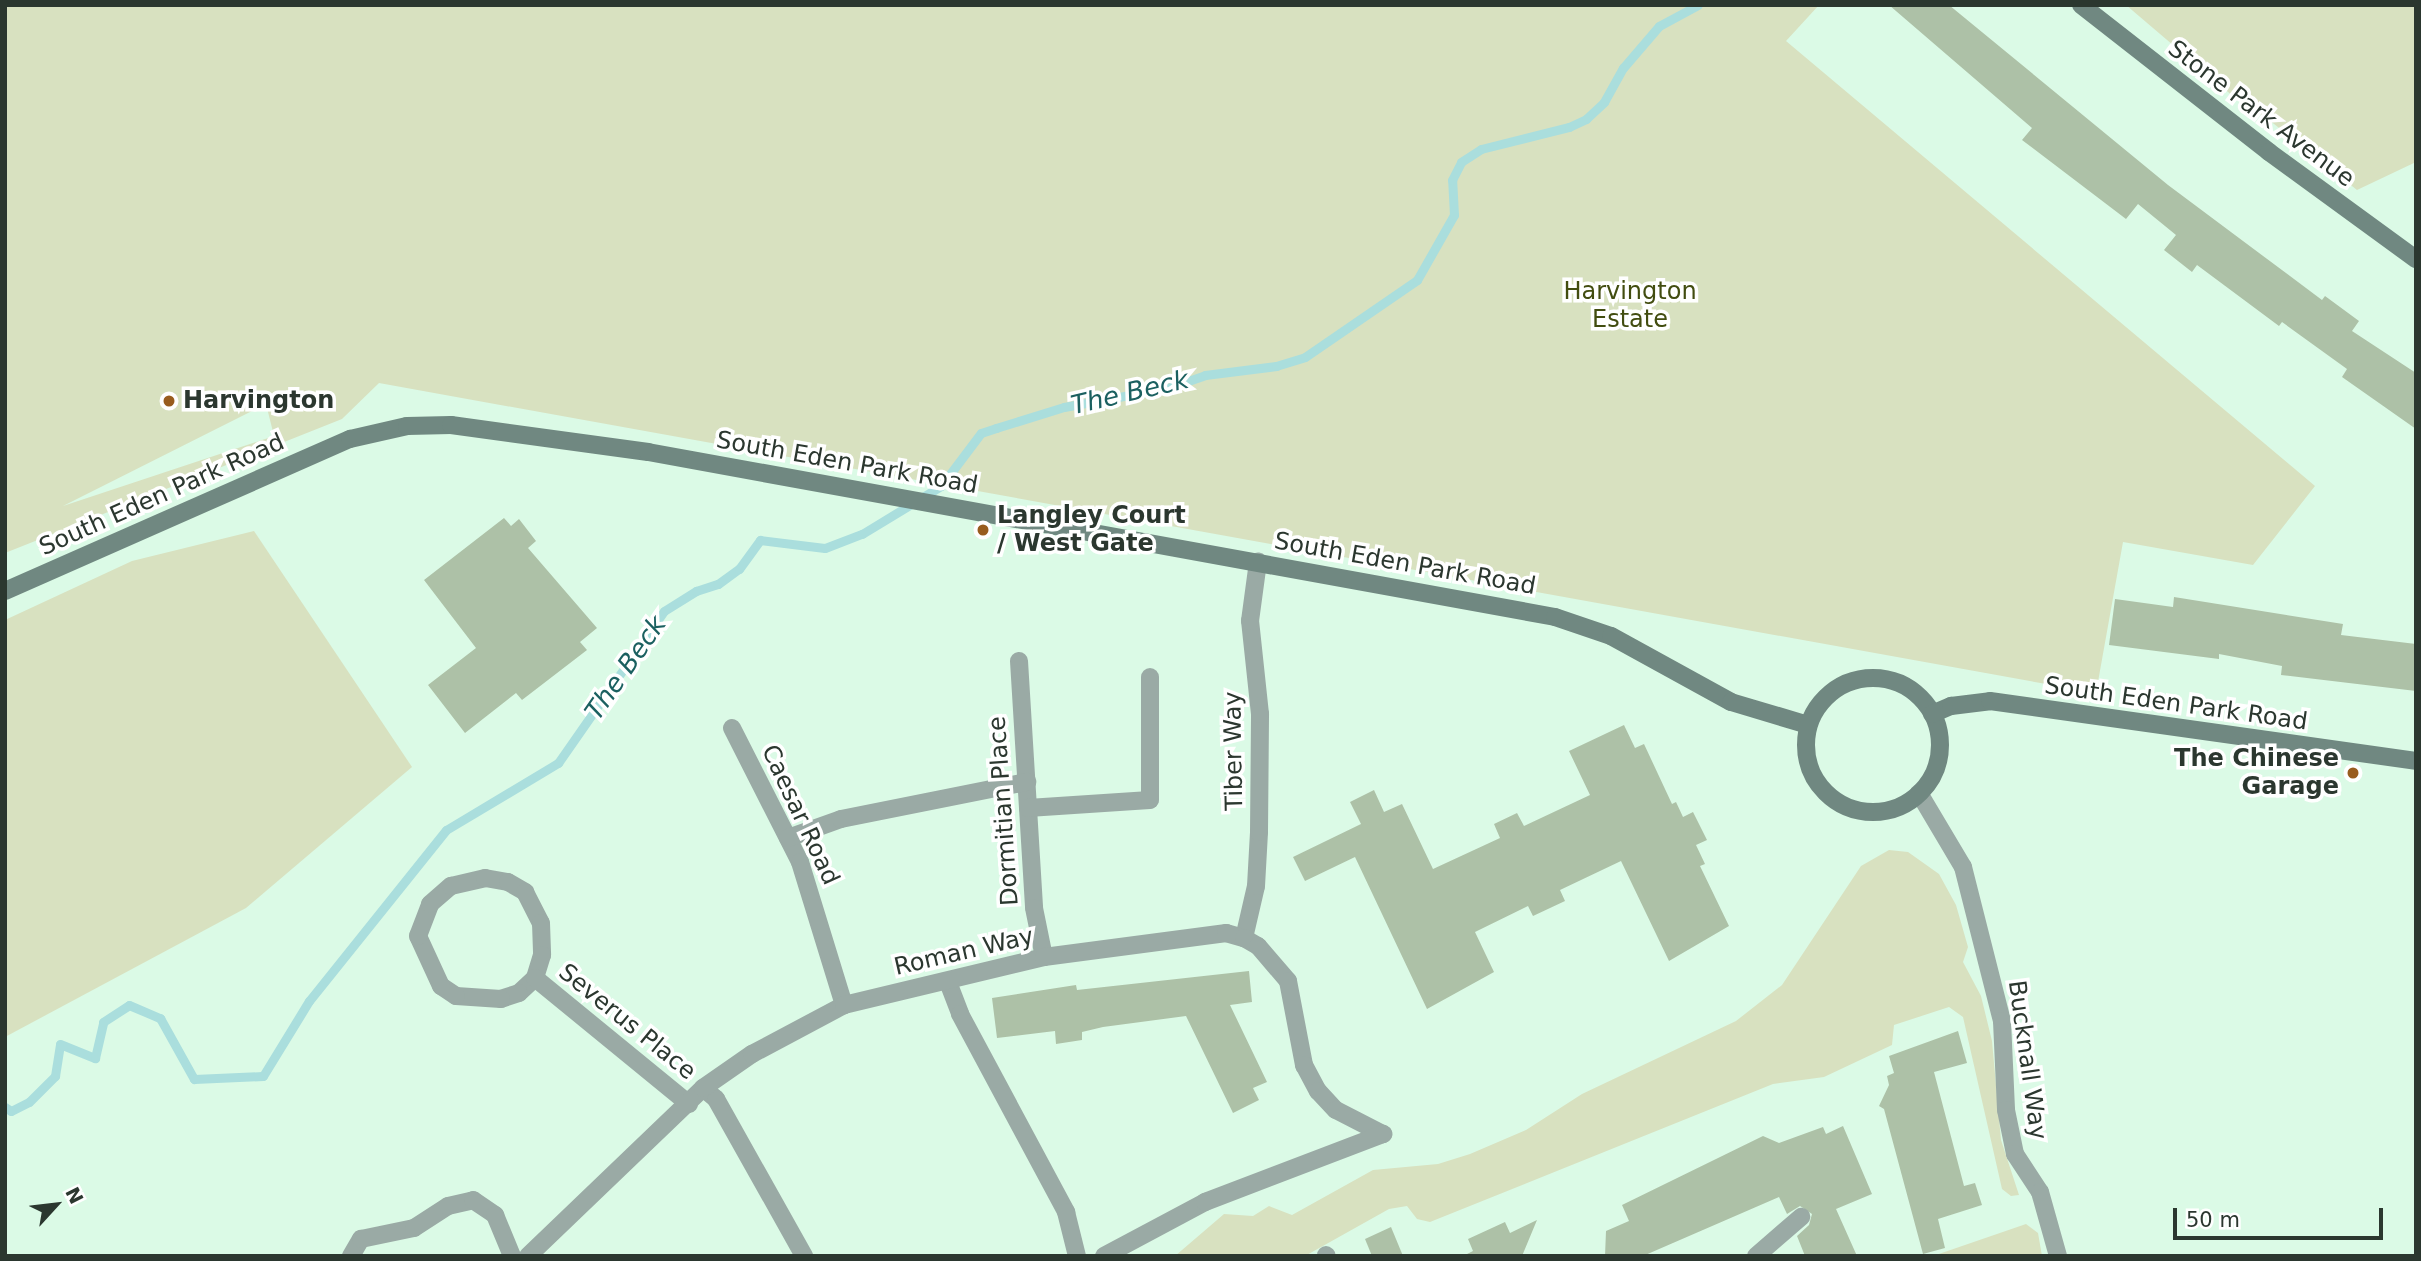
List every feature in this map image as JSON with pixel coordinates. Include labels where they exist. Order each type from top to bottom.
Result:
[{"type":"main road","name":"Stone Park Avenue","points":[[2081,5],[2416,259]]},
{"type":"main road","name":"South Eden Park Road","points":[[5,591],[350,439],[407,426],[451,425],[560,439],[937,505],[1258,562],[1584,625],[1640,650],[1731,702],[1808,725]]},
{"type":"main road","points":[[1868,678],[1903,685],[1932,714],[1939,733],[1938,763],[1919,793],[1886,810],[1862,812],[1842,806],[1816,780],[1807,753],[1808,725],[1830,695],[1868,678]]},
{"type":"main road","name":"South Eden Park Road","points":[[1932,714],[1951,706],[1990,702],[2416,761]]},
{"type":"street","name":"Tiber Way","points":[[1244,938],[1256,886],[1259,832],[1260,714],[1250,621],[1258,562]]},
{"type":"street","name":"Dormitian Place","points":[[1019,660],[1034,908],[1044,957]]},
{"type":"street","points":[[1028,808],[1150,800],[1150,677]]},
{"type":"street","name":"Caesar Road","points":[[732,728],[800,862],[844,1004]]},
{"type":"street","points":[[788,838],[841,819],[1027,782]]},
{"type":"street","name":"Bucknall Way","points":[[1919,793],[1963,867],[2002,1021],[2006,1110],[2015,1154],[2040,1192],[2058,1256]]},
{"type":"street","name":"Severus Place","points":[[485,878],[508,882],[525,892],[541,923],[542,955],[535,978],[519,993],[501,999],[456,996],[441,986],[418,936],[430,904],[451,886],[485,878]]},
{"type":"street","name":"Roman Way","points":[[534,1255],[703,1088],[752,1054],[844,1004],[948,982],[1044,957],[1226,933],[1244,938]]},
{"type":"street","points":[[1104,1256],[1205,1202],[1383,1134],[1346,1117],[1318,1091],[1304,1065],[1288,981],[1258,946],[1244,938]]},
{"type":"street","name":"Severus Place","points":[[535,978],[689,1104]]},
{"type":"street","points":[[948,982],[960,1014],[1066,1213],[1077,1256]]},
{"type":"street","points":[[703,1088],[716,1099],[804,1256]]},
{"type":"street","points":[[351,1256],[361,1239],[414,1228],[448,1206],[473,1200],[495,1215],[512,1256]]},
{"type":"street","points":[[1756,1256],[1801,1217]]},
{"type":"green space","name":"Harvington Estate","points":[[5,5],[1819,5],[1786,41],[2315,486],[2253,565],[2123,542],[2096,693],[379,383],[342,419],[5,553]],"holes":[[[266,404],[274,436],[63,506]]]},
{"type":"green space","points":[[2126,5],[2416,5],[2416,162],[2357,190],[2269,120],[2241,103]]},
{"type":"green space","points":[[254,531],[412,767],[246,908],[5,1037],[5,620],[132,561]]},
{"type":"green space","points":[[1889,850],[1908,852],[1939,874],[1956,905],[1968,947],[1963,962],[1981,996],[1992,1041],[2001,1140],[2019,1195],[2011,1196],[2002,1189],[1963,1017],[1949,1007],[1894,1025],[1892,1045],[1824,1077],[1773,1084],[1430,1222],[1417,1219],[1407,1206],[1389,1209],[1305,1256],[1175,1256],[1224,1214],[1253,1216],[1269,1206],[1292,1215],[1373,1170],[1438,1164],[1470,1154],[1526,1130],[1582,1094],[1736,1021],[1782,985],[1861,866]]},
{"type":"green space","points":[[2026,1224],[2038,1233],[2042,1256],[1933,1256]]},
{"type":"building","points":[[1889,5],[1949,5],[2168,185],[2322,300],[2325,296],[2359,321],[2352,331],[2416,373],[2416,429],[2342,377],[2347,369],[2282,322],[2279,326],[2197,265],[2192,272],[2164,250],[2176,235],[2138,204],[2126,219],[2022,140],[2032,128]]},
{"type":"building","points":[[504,518],[511,526],[519,519],[536,541],[528,548],[597,628],[580,642],[587,650],[522,700],[516,693],[465,733],[428,685],[476,648],[424,580]]},
{"type":"building","points":[[2174,597],[2343,624],[2341,635],[2416,644],[2416,691],[2281,675],[2282,666],[2219,654],[2219,659],[2109,645],[2115,599],[2173,607]]},
{"type":"building","points":[[1624,725],[1635,748],[1644,744],[1672,804],[1676,802],[1683,817],[1693,812],[1707,840],[1696,845],[1705,864],[1700,866],[1729,926],[1669,961],[1621,861],[1560,890],[1565,901],[1533,916],[1528,906],[1475,932],[1494,972],[1427,1009],[1355,857],[1305,881],[1293,857],[1361,824],[1350,802],[1374,790],[1384,812],[1402,804],[1433,869],[1500,838],[1494,824],[1517,813],[1524,826],[1590,795],[1569,751]]},
{"type":"building","points":[[1249,971],[1252,1002],[1230,1005],[1267,1082],[1253,1088],[1259,1100],[1233,1113],[1186,1016],[1103,1027],[1082,1032],[1082,1040],[1056,1044],[1055,1031],[997,1038],[992,998],[1076,985],[1077,990]]},
{"type":"building","points":[[1958,1031],[1967,1063],[1934,1072],[1964,1186],[1975,1183],[1982,1205],[1938,1219],[1945,1248],[1923,1254],[1884,1109],[1879,1106],[1889,1085],[1887,1076],[1894,1073],[1889,1056]]},
{"type":"building","points":[[1843,1126],[1872,1194],[1836,1209],[1857,1256],[1805,1256],[1797,1236],[1809,1225],[1812,1214],[1800,1206],[1787,1214],[1779,1197],[1643,1256],[1605,1256],[1606,1231],[1629,1221],[1622,1205],[1763,1136],[1779,1143],[1823,1127],[1826,1134]]},
{"type":"building","points":[[1537,1220],[1522,1256],[1463,1256],[1473,1251],[1468,1239],[1505,1222],[1510,1233]]},
{"type":"building","points":[[1391,1227],[1403,1256],[1372,1256],[1365,1239]]},
{"type":"waterway","name":"The Beck","points":[[5,1107],[11,1111],[29,1102],[55,1076],[60,1044],[95,1058],[103,1022],[129,1005],[160,1018],[194,1079],[263,1076],[309,1001],[446,830],[558,763],[664,611],[696,591],[718,584],[739,569],[760,540],[825,548],[862,534],[941,486],[981,433],[1064,407],[1168,388],[1205,375],[1276,366],[1305,357],[1417,280],[1454,215],[1452,180],[1461,162],[1481,149],[1569,127],[1586,119],[1604,102],[1623,68],[1659,26],[1698,5]]},
{"type":"place","name":"Harvington","points":[[169,401]]},
{"type":"place","name":"Langley Court / West Gate","points":[[983,530]]},
{"type":"place","name":"The Chinese Garage","points":[[2353,773]]}]
